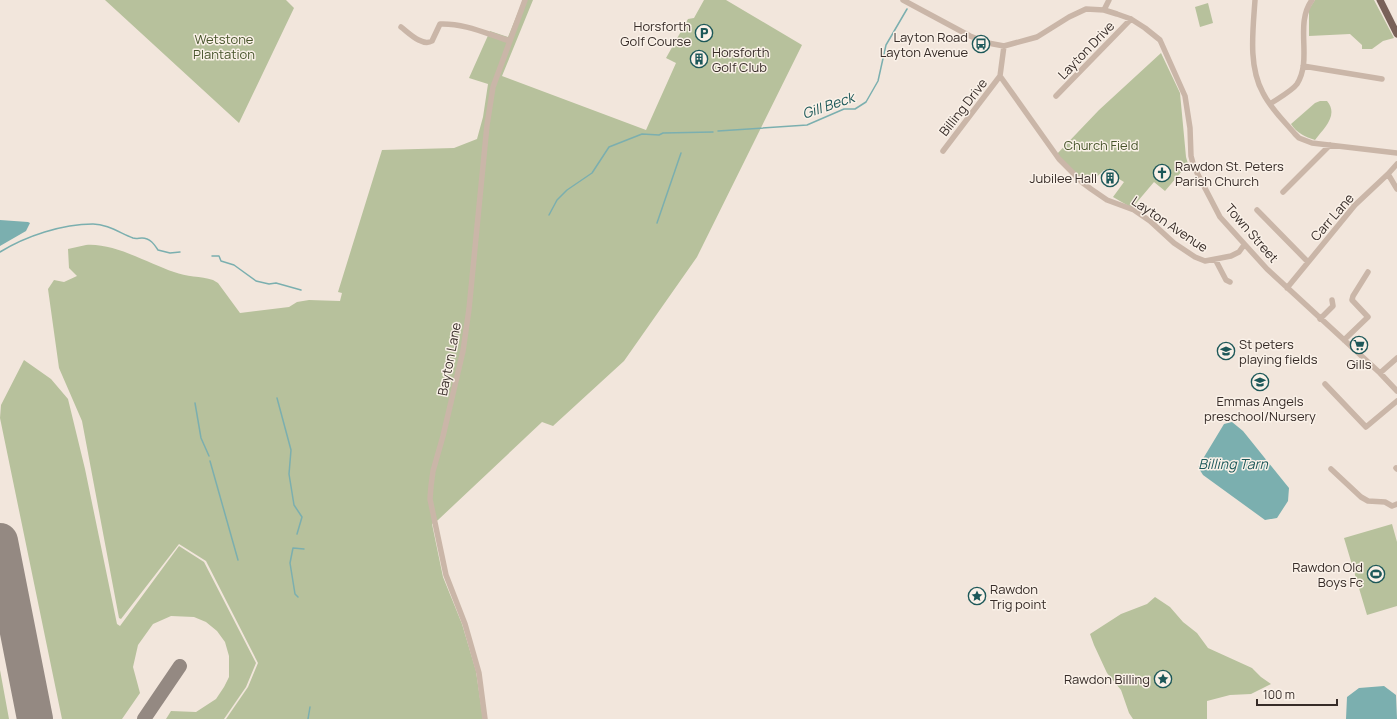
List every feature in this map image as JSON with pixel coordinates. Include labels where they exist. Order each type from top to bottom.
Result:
[{"type":"main road","points":[[1380,0],[1397,34]]},
{"type":"street","name":"Bayton Lane","points":[[485,719],[479,673],[465,624],[446,575],[430,499],[433,471],[445,430],[464,351],[470,309],[487,125],[493,87],[525,0]]},
{"type":"street","points":[[903,0],[970,36],[988,43],[1004,46],[1000,76]]},
{"type":"street","points":[[1104,10],[1109,0]]},
{"type":"street","points":[[1255,0],[1253,48],[1255,71],[1263,93],[1270,104],[1299,138],[1312,143],[1397,153]]},
{"type":"street","points":[[1270,104],[1296,85],[1301,76],[1303,66],[1305,12],[1312,0]]},
{"type":"street","name":"Town Street","points":[[1004,46],[1037,37],[1080,11],[1086,9],[1104,10],[1131,19],[1160,40],[1185,96],[1190,128],[1191,156],[1194,167],[1220,217],[1244,245],[1287,288],[1380,373],[1397,391]]},
{"type":"street","name":"Layton Drive","points":[[1056,96],[1131,19]]},
{"type":"street","points":[[400,26],[426,43],[432,41],[440,24],[458,24],[510,41]]},
{"type":"street","points":[[1303,66],[1382,79]]},
{"type":"street","name":"Layton Avenue","points":[[1000,76],[1060,159],[1083,183],[1107,200],[1134,210],[1150,221],[1174,243],[1195,257],[1205,261],[1231,256],[1239,252],[1244,245]]},
{"type":"street","name":"Billing Drive","points":[[942,151],[1000,76]]},
{"type":"street","points":[[1283,192],[1330,145]]},
{"type":"street","name":"Carr Lane","points":[[1287,288],[1355,205],[1397,164]]},
{"type":"street","points":[[1388,174],[1397,189]]},
{"type":"street","points":[[1257,210],[1308,262]]},
{"type":"street","points":[[1215,259],[1226,280],[1230,282]]},
{"type":"street","points":[[1344,340],[1368,316],[1352,300],[1368,272]]},
{"type":"street","points":[[1320,319],[1333,306],[1332,300]]},
{"type":"street","points":[[1380,373],[1397,358]]},
{"type":"street","points":[[1325,384],[1366,427],[1397,401]]},
{"type":"street","points":[[1331,468],[1361,497],[1368,500],[1385,502],[1392,506],[1397,504]]},
{"type":"green space","name":"Wetstone Plantation","points":[[105,0],[286,0],[294,8],[239,123]]},
{"type":"green space","name":"Horsforth Golf Course","points":[[523,0],[533,0],[502,76],[646,130],[676,63],[666,58],[688,19],[694,18],[704,0],[726,0],[802,45],[697,257],[624,361],[553,426],[542,422],[432,524],[443,577],[462,624],[476,671],[483,719],[226,719],[248,687],[258,663],[206,561],[179,544],[121,619],[119,618],[82,421],[59,368],[48,289],[54,280],[64,282],[77,276],[69,268],[68,249],[86,245],[97,245],[131,254],[179,274],[213,280],[218,283],[240,313],[289,307],[297,302],[309,300],[340,301],[342,293],[338,292],[382,150],[454,148],[477,139],[483,117],[488,84],[469,78],[490,31],[508,37]]},
{"type":"green space","points":[[1315,0],[1374,0],[1394,38],[1383,41],[1372,49],[1362,49],[1362,45],[1350,34],[1309,36],[1309,9]]},
{"type":"green space","points":[[1208,3],[1213,23],[1200,27],[1195,7]]},
{"type":"green space","name":"Church Field","points":[[1161,53],[1180,93],[1186,157],[1188,164],[1165,191],[1154,182],[1132,208],[1113,197],[1124,182],[1104,170],[1087,186],[1056,155],[1099,110]]},
{"type":"green space","points":[[1327,101],[1330,106],[1331,116],[1326,126],[1315,140],[1308,138],[1296,130],[1291,124],[1315,103]]},
{"type":"green space","points":[[24,360],[51,379],[68,399],[85,469],[117,624],[120,626],[179,546],[204,562],[256,663],[246,687],[224,719],[166,719],[171,711],[196,712],[216,699],[229,677],[229,656],[225,642],[217,631],[206,622],[194,617],[171,616],[153,624],[138,645],[133,667],[140,693],[122,719],[62,719],[0,418],[1,405]]},
{"type":"green space","name":"Rawdon Old Boys Fc","points":[[1392,524],[1397,542],[1397,606],[1367,615],[1344,538]]},
{"type":"green space","points":[[1155,597],[1170,607],[1183,622],[1197,633],[1208,648],[1252,668],[1271,684],[1251,694],[1230,695],[1207,701],[1207,719],[1133,719],[1129,713],[1121,690],[1107,673],[1090,634],[1121,614],[1147,604]]},
{"type":"green space","points":[[0,670],[9,719],[0,719]]},
{"type":"water","points":[[0,220],[30,223],[26,231],[0,246]]},
{"type":"water","name":"Billing Tarn","points":[[1232,422],[1243,431],[1289,488],[1288,501],[1277,518],[1265,520],[1203,475],[1198,467],[1224,424]]},
{"type":"water","points":[[1384,686],[1396,695],[1397,719],[1346,719],[1347,697],[1359,688]]},
{"type":"waterway","name":"Gill Beck","points":[[718,131],[807,125],[844,109],[855,109],[866,102],[878,81],[886,45],[907,9]]},
{"type":"waterway","name":"Gill Beck","points":[[549,215],[557,200],[567,190],[592,173],[609,147],[642,134],[659,135],[663,133],[713,132]]},
{"type":"waterway","points":[[657,223],[681,153]]},
{"type":"waterway","points":[[0,252],[21,241],[45,232],[69,226],[93,224],[108,227],[133,238],[150,240],[158,250],[170,253],[180,252]]},
{"type":"waterway","points":[[212,256],[219,256],[221,261],[234,265],[256,281],[269,284],[276,283],[301,290]]},
{"type":"waterway","points":[[277,398],[291,450],[289,474],[294,505],[302,517],[297,534]]},
{"type":"waterway","points":[[195,403],[201,438],[209,456]]},
{"type":"waterway","points":[[210,461],[238,560]]},
{"type":"waterway","points":[[298,597],[295,594],[290,563],[293,548],[304,549]]},
{"type":"waterway","points":[[308,719],[310,707]]},
{"type":"taxiway","points":[[144,719],[180,666]]},
{"type":"runway","points":[[0,541],[35,719]]},
{"type":"place","name":"Horsforth Golf Course","points":[[704,33]]},
{"type":"place","name":"Layton Road Layton Avenue","points":[[981,44]]},
{"type":"place","name":"Horsforth Golf Club","points":[[699,59]]},
{"type":"place","name":"Rawdon St. Peters Parish Church","points":[[1162,173]]},
{"type":"place","name":"Jubilee Hall","points":[[1110,178]]},
{"type":"place","name":"Gills","points":[[1359,345]]},
{"type":"place","name":"St peters playing fields","points":[[1226,351]]},
{"type":"place","name":"Emmas Angels preschool/Nursery","points":[[1260,382]]},
{"type":"place","name":"Rawdon Old Boys Fc","points":[[1376,574]]},
{"type":"place","name":"Rawdon Trig point","points":[[977,596]]},
{"type":"place","name":"Rawdon Billing","points":[[1163,679]]}]
